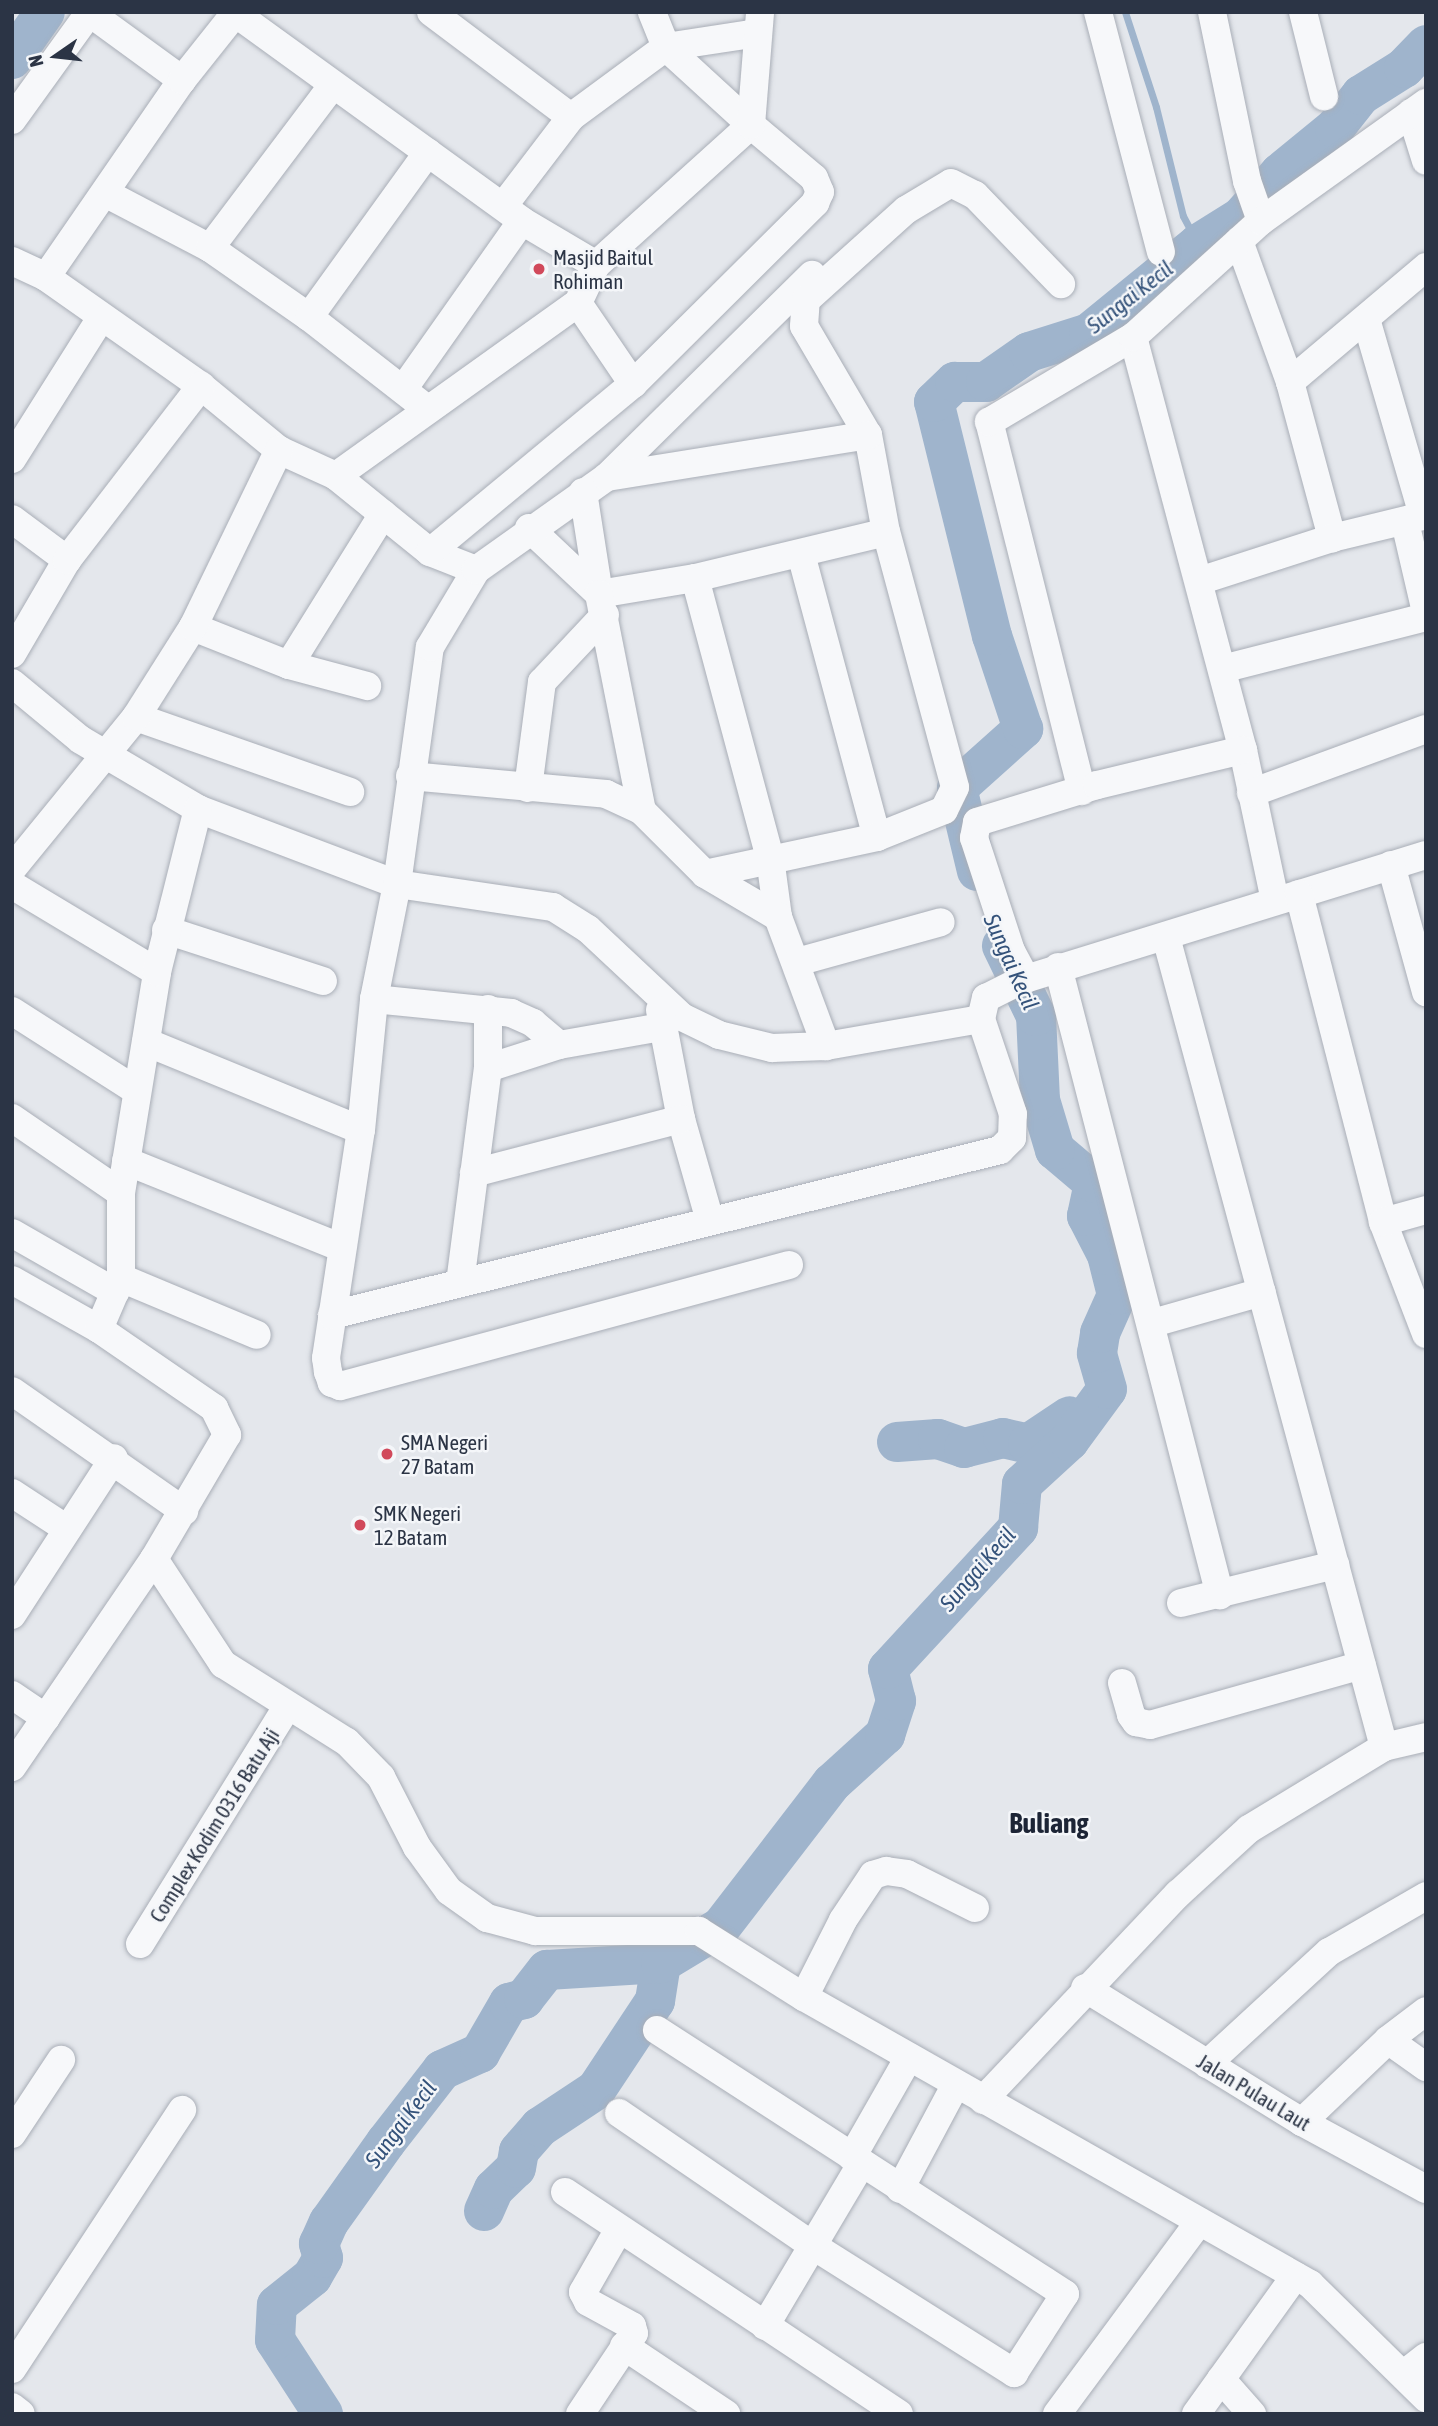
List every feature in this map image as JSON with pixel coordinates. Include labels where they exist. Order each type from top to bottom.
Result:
[{"type":"street","points":[[12,120],[90,12],[182,80]]},
{"type":"street","points":[[431,12],[571,117]]},
{"type":"street","points":[[430,552],[634,384],[816,203],[820,192],[814,178],[666,47],[652,12]]},
{"type":"street","points":[[1098,12],[1161,252]]},
{"type":"street","points":[[1212,12],[1247,181],[1258,214]]},
{"type":"street","points":[[1303,12],[1324,96]]},
{"type":"street","points":[[46,277],[107,194],[182,80],[235,13],[332,86],[513,213],[596,265]]},
{"type":"street","points":[[336,476],[578,303],[596,265],[751,125],[758,22],[666,47],[571,117],[404,388]]},
{"type":"street","points":[[210,248],[332,86]]},
{"type":"street","points":[[1082,790],[989,422],[1133,337],[1239,241],[1258,214],[1418,108],[1426,161]]},
{"type":"street","points":[[309,317],[428,152]]},
{"type":"street","points":[[705,874],[877,837],[944,810],[950,804],[955,788],[886,533],[868,435],[804,326],[802,309],[806,300],[906,210],[943,184],[960,184],[1061,284]]},
{"type":"street","points":[[107,194],[210,248],[309,317],[404,388],[427,409]]},
{"type":"street","points":[[789,1265],[340,1386],[332,1383],[327,1365],[332,1315],[361,1130],[374,999],[397,884],[430,647],[476,570],[529,528],[607,477],[849,239],[906,210]]},
{"type":"street","points":[[1239,241],[1290,383],[1332,538]]},
{"type":"street","points":[[12,261],[46,277],[100,319],[201,386],[279,450],[336,476],[430,552],[476,570]]},
{"type":"street","points":[[1290,383],[1426,267]]},
{"type":"street","points":[[578,303],[634,384]]},
{"type":"street","points":[[12,460],[100,319]]},
{"type":"street","points":[[1222,669],[1426,615],[1418,517],[1366,319]]},
{"type":"street","points":[[1133,337],[1222,669],[1251,793],[1287,897],[1384,1222],[1422,1305],[1426,1334]]},
{"type":"street","points":[[12,654],[66,560],[201,386]]},
{"type":"street","points":[[607,477],[868,435]]},
{"type":"street","points":[[12,869],[136,717],[193,628],[279,450]]},
{"type":"street","points":[[583,492],[642,811]]},
{"type":"street","points":[[289,666],[383,514]]},
{"type":"street","points":[[1199,581],[1332,538],[1418,517]]},
{"type":"street","points":[[12,519],[66,560]]},
{"type":"street","points":[[529,528],[602,605]]},
{"type":"street","points":[[528,788],[542,682],[602,605],[695,578],[886,533]]},
{"type":"street","points":[[801,554],[877,837]]},
{"type":"street","points":[[695,578],[769,859],[778,917],[797,962],[826,1046]]},
{"type":"street","points":[[193,628],[289,666],[367,685]]},
{"type":"street","points":[[12,683],[105,755],[198,809],[397,884],[553,908],[588,929],[660,1013],[681,1119],[710,1221]]},
{"type":"street","points":[[136,717],[349,792]]},
{"type":"street","points":[[1251,793],[1426,729]]},
{"type":"street","points":[[1024,980],[1011,951],[974,826],[982,818],[1242,750]]},
{"type":"street","points":[[410,776],[607,794],[642,811],[705,874],[778,917]]},
{"type":"street","points":[[109,1305],[121,1193],[157,972],[198,809]]},
{"type":"street","points":[[488,1068],[660,1013],[682,1017],[719,1035],[772,1048],[826,1046],[984,1009],[1024,980],[1058,967],[1166,937],[1426,855]]},
{"type":"street","points":[[1391,866],[1426,992]]},
{"type":"street","points":[[12,885],[157,972]]},
{"type":"street","points":[[797,962],[941,922]]},
{"type":"street","points":[[166,930],[323,981]]},
{"type":"street","points":[[1166,937],[1384,1746]]},
{"type":"street","points":[[1058,967],[1153,1323],[1220,1595]]},
{"type":"street","points":[[374,999],[488,1009],[533,1023],[559,1045]]},
{"type":"street","points":[[460,1283],[488,1068],[488,1009]]},
{"type":"street","points":[[332,1315],[1007,1146],[1012,1138],[1013,1114],[984,1009]]},
{"type":"street","points":[[12,1011],[137,1091]]},
{"type":"street","points":[[146,1042],[361,1130]]},
{"type":"street","points":[[12,1118],[121,1193]]},
{"type":"street","points":[[474,1173],[681,1119]]},
{"type":"street","points":[[126,1161],[342,1248]]},
{"type":"street","points":[[1384,1222],[1426,1210]]},
{"type":"street","points":[[12,1233],[109,1305],[214,1408],[226,1426],[225,1444],[154,1559],[12,1767]]},
{"type":"street","points":[[12,1280],[109,1305],[257,1335]]},
{"type":"street","points":[[1153,1323],[1262,1292]]},
{"type":"street","points":[[12,1391],[114,1458],[184,1511]]},
{"type":"street","points":[[14,1607],[114,1458]]},
{"type":"street","points":[[12,1493],[66,1529]]},
{"type":"street","points":[[154,1559],[223,1664],[287,1707],[347,1742],[382,1777],[417,1847],[449,1891],[488,1918],[535,1931],[699,1931],[804,1997],[1310,2284],[1415,2366],[1426,2398]]},
{"type":"street","points":[[1181,1603],[1335,1565]]},
{"type":"street","points":[[1122,1683],[1131,1715],[1136,1722],[1150,1725],[1362,1665]]},
{"type":"street","points":[[12,1695],[46,1718]]},
{"type":"street","name":"Complex Kodim 0316 Batu Aji","points":[[140,1944],[287,1707]]},
{"type":"street","points":[[983,2100],[1085,1988],[1249,1829],[1384,1746],[1426,1737]]},
{"type":"street","points":[[804,1997],[843,1920],[873,1875],[886,1871],[907,1874],[975,1909]]},
{"type":"street","points":[[1207,2064],[1329,1952],[1426,1896]]},
{"type":"street","name":"Jalan Pulau Laut","points":[[1085,1988],[1302,2122],[1426,2189]]},
{"type":"street","points":[[1302,2122],[1388,2040],[1426,2011]]},
{"type":"street","points":[[619,2113],[815,2247],[1014,2373],[1065,2294],[657,2030]]},
{"type":"street","points":[[1388,2040],[1426,2067]]},
{"type":"street","points":[[765,2326],[815,2247],[909,2057]]},
{"type":"street","points":[[12,2134],[61,2060]]},
{"type":"street","points":[[900,2189],[956,2084]]},
{"type":"street","points":[[12,2369],[182,2110]]},
{"type":"street","points":[[565,2192],[618,2231],[899,2414]]},
{"type":"street","points":[[1057,2414],[1199,2222]]},
{"type":"street","points":[[580,2414],[634,2333],[632,2326],[588,2302],[583,2292],[618,2231]]},
{"type":"street","points":[[1196,2414],[1295,2276]]},
{"type":"street","points":[[624,2346],[726,2414]]},
{"type":"street","points":[[1221,2379],[1252,2414]]},
{"type":"street","points":[[12,2407],[21,2414]]},
{"type":"waterway","points":[[12,59],[45,12]]},
{"type":"waterway","points":[[1125,12],[1156,107],[1183,216],[1198,244]]},
{"type":"waterway","name":"Sungai Kecil","points":[[977,871],[957,788],[1023,729],[992,636],[934,402],[955,382],[986,382],[1029,352],[1089,333],[1198,244],[1241,217],[1280,173],[1335,128],[1361,95],[1404,68],[1426,45]]},
{"type":"waterway","name":"Sungai Kecil","points":[[323,2414],[275,2340],[277,2305],[312,2277],[323,2258],[319,2244],[329,2222],[386,2142],[442,2070],[480,2053],[509,2003],[524,1999],[547,1970],[661,1963],[721,1927],[832,1783],[885,1735],[896,1701],[888,1669],[1018,1528],[1022,1484],[1069,1441],[1107,1389],[1097,1353],[1100,1333],[1117,1295],[1107,1255],[1087,1216],[1094,1183],[1055,1150],[1040,1100],[1036,1016],[1002,946]]},
{"type":"waterway","points":[[897,1442],[938,1439],[964,1448],[1003,1438],[1028,1444],[1070,1416]]},
{"type":"waterway","points":[[484,2211],[494,2189],[516,2168],[519,2151],[540,2127],[596,2090],[655,2001],[661,1963]]},
{"type":"place","name":"Masjid Baitul Rohiman","points":[[539,269]]},
{"type":"place","name":"SMA Negeri 27 Batam","points":[[387,1454]]},
{"type":"place","name":"SMK Negeri 12 Batam","points":[[360,1525]]},
{"type":"district","name":"Buliang","points":[[1049,1823]]}]
